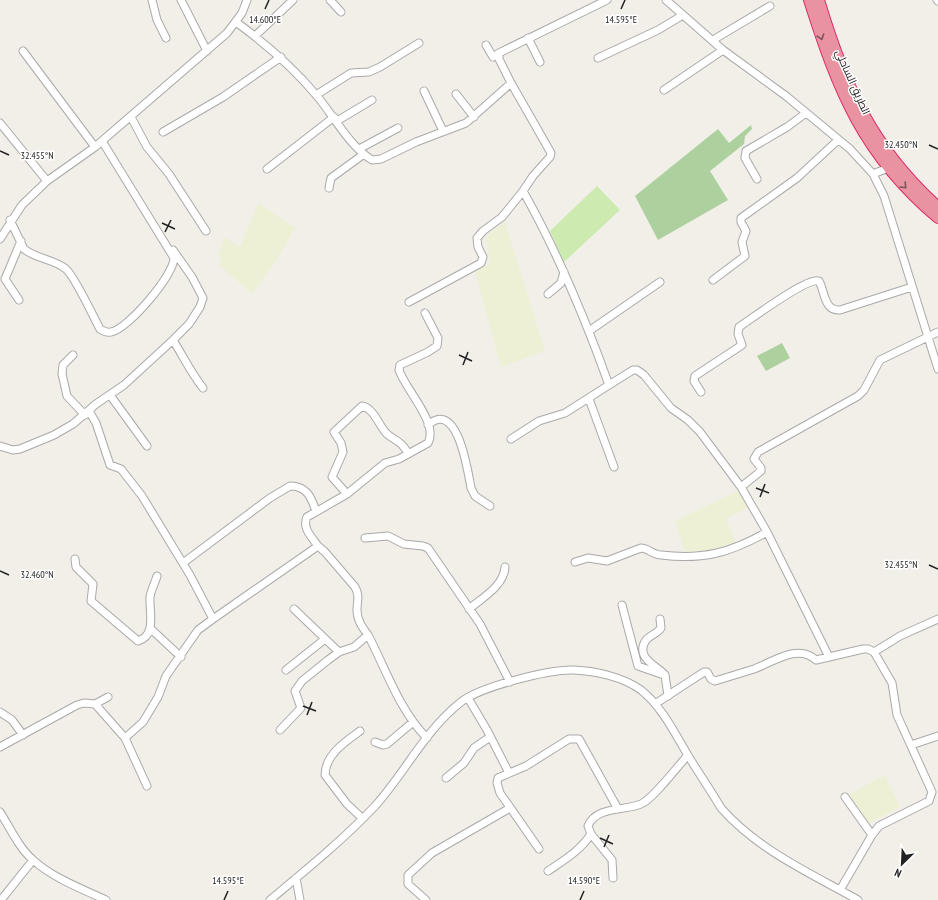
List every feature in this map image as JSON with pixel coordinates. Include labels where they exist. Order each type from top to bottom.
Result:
[{"type":"highway","name":"الطريق الساحلي","points":[[809,0],[833,72],[846,103],[862,132],[888,168],[921,204],[938,218]]},
{"type":"highway","name":"الطريق الساحلي","points":[[819,0],[834,49],[868,124],[899,168],[938,207]]},
{"type":"street","points":[[152,0],[157,20],[166,38]]},
{"type":"street","points":[[181,0],[207,51]]},
{"type":"street","points":[[0,239],[10,220],[22,205],[47,182],[95,147],[131,118],[207,51],[236,22],[246,6],[246,0]]},
{"type":"street","points":[[255,36],[293,0]]},
{"type":"street","points":[[330,0],[341,12]]},
{"type":"street","points":[[486,45],[492,57],[607,0]]},
{"type":"street","points":[[666,0],[723,50],[786,96],[861,159],[873,174],[884,196],[938,369]]},
{"type":"street","points":[[713,40],[770,6]]},
{"type":"street","points":[[598,58],[658,30],[683,15]]},
{"type":"street","points":[[236,22],[281,57],[316,95],[362,151],[372,160],[377,160],[443,131],[466,123],[511,83]]},
{"type":"street","points":[[528,38],[540,62]]},
{"type":"street","points":[[316,95],[351,74],[373,70],[419,43]]},
{"type":"street","points":[[664,90],[723,50]]},
{"type":"street","points":[[23,51],[95,147]]},
{"type":"street","points":[[408,302],[481,263],[483,257],[478,246],[477,238],[483,231],[502,217],[533,176],[547,162],[551,153],[511,83],[499,59],[499,53]]},
{"type":"street","points":[[162,132],[223,97],[281,57]]},
{"type":"street","points":[[424,91],[443,131]]},
{"type":"street","points":[[456,94],[474,117]]},
{"type":"street","points":[[267,169],[335,119],[372,100]]},
{"type":"street","points":[[757,179],[745,158],[746,151],[787,127],[806,113]]},
{"type":"street","points":[[131,118],[147,147],[169,174],[206,231]]},
{"type":"street","points":[[0,123],[47,182]]},
{"type":"street","points":[[329,188],[331,178],[362,151],[398,128]]},
{"type":"street","points":[[713,280],[745,256],[742,242],[746,231],[741,222],[742,218],[803,173],[838,140]]},
{"type":"street","points":[[10,220],[24,249],[28,252],[55,262],[66,270],[100,329],[110,332],[118,329],[138,313],[156,291],[173,265],[174,258],[102,141]]},
{"type":"street","points":[[873,174],[888,168]]},
{"type":"street","points":[[523,191],[553,246],[589,331],[608,385]]},
{"type":"street","points":[[0,446],[13,450],[20,449],[54,435],[87,413],[96,404],[124,385],[189,324],[200,307],[203,298],[182,261],[156,230]]},
{"type":"street","points":[[19,300],[5,279],[21,241]]},
{"type":"street","points":[[548,294],[561,283],[564,272]]},
{"type":"street","points":[[701,392],[694,381],[695,376],[742,345],[738,334],[739,327],[782,297],[812,280],[819,281],[826,301],[830,308],[834,310],[840,310],[912,287]]},
{"type":"street","points":[[589,331],[660,282]]},
{"type":"street","points":[[425,313],[438,338],[437,346],[428,352],[400,365],[399,370],[428,425],[431,434],[428,443],[399,459],[385,463],[347,494],[307,517],[304,523],[305,528],[318,546],[325,552],[355,588],[359,599],[357,610],[358,619],[368,634],[384,669],[413,722],[427,738]]},
{"type":"street","points":[[740,487],[761,471],[761,468],[754,459],[756,454],[858,396],[864,390],[880,360],[938,332]]},
{"type":"street","points":[[173,340],[193,375],[203,388]]},
{"type":"street","points":[[73,354],[63,365],[64,385],[67,396],[96,423],[110,465],[121,469],[142,496],[183,563],[213,619]]},
{"type":"street","points":[[511,439],[539,421],[565,413],[633,370],[641,371],[671,408],[688,420],[700,432],[740,487],[767,532],[829,657]]},
{"type":"street","points":[[110,395],[147,446]]},
{"type":"street","points":[[589,399],[614,468]]},
{"type":"street","points":[[347,494],[332,477],[343,452],[341,443],[334,432],[362,406],[368,409],[387,434],[402,443],[408,453]]},
{"type":"street","points":[[428,425],[434,421],[442,420],[458,433],[471,488],[475,496],[490,506]]},
{"type":"street","points":[[183,563],[270,498],[290,486],[297,486],[309,493],[316,511]]},
{"type":"street","points":[[575,562],[588,558],[607,561],[641,548],[656,555],[680,558],[718,554],[735,549],[767,532]]},
{"type":"street","points":[[365,538],[388,536],[404,544],[428,548],[495,650],[510,682]]},
{"type":"street","points":[[125,738],[140,725],[150,712],[158,697],[166,676],[198,630],[318,546]]},
{"type":"street","points":[[75,559],[76,567],[93,584],[91,601],[135,640],[140,641],[151,629],[151,594],[157,576]]},
{"type":"street","points":[[469,609],[491,592],[501,580],[505,572],[505,567]]},
{"type":"street","points":[[622,605],[638,666],[665,675]]},
{"type":"street","points":[[294,609],[339,652]]},
{"type":"street","points":[[660,619],[661,628],[647,638],[644,649],[647,661],[665,675],[668,696]]},
{"type":"street","points":[[874,652],[900,636],[938,619]]},
{"type":"street","points":[[151,629],[181,656]]},
{"type":"street","points":[[280,730],[302,708],[295,696],[297,687],[339,652],[354,647],[368,634]]},
{"type":"street","points":[[286,670],[325,639]]},
{"type":"street","points":[[655,704],[704,672],[707,672],[711,679],[715,680],[753,669],[785,655],[804,653],[810,654],[816,660],[863,649],[868,649],[874,652],[892,683],[897,715],[932,792],[929,800],[879,826],[872,835],[840,890]]},
{"type":"street","points":[[270,900],[376,805],[427,738],[454,709],[468,698],[510,682],[554,672],[574,670],[595,673],[626,682],[640,690],[655,704],[721,808],[745,833],[776,854],[858,900]]},
{"type":"street","points":[[0,747],[77,705],[84,703],[95,704],[108,697]]},
{"type":"street","points":[[468,698],[509,773]]},
{"type":"street","points":[[95,704],[125,738],[147,786]]},
{"type":"street","points":[[0,712],[12,720],[23,735]]},
{"type":"street","points":[[375,742],[383,745],[387,744],[413,722]]},
{"type":"street","points":[[360,731],[338,748],[327,766],[325,775],[347,804],[362,818]]},
{"type":"street","points":[[911,745],[938,736]]},
{"type":"street","points":[[446,778],[464,763],[474,748],[490,737]]},
{"type":"street","points":[[539,849],[500,793],[497,783],[498,778],[526,766],[569,739],[576,737],[579,739],[618,809]]},
{"type":"street","points":[[613,878],[612,860],[591,834],[588,826],[590,822],[604,812],[641,804],[646,801],[688,755]]},
{"type":"street","points":[[845,797],[872,835]]},
{"type":"street","points":[[426,900],[408,884],[408,875],[432,853],[510,808]]},
{"type":"street","points":[[0,812],[16,839],[33,860],[62,878],[106,900]]},
{"type":"street","points":[[548,871],[575,853],[585,843],[591,834]]},
{"type":"street","points":[[1,900],[33,860]]},
{"type":"street","points":[[296,878],[300,900]]},
{"type":"green space","points":[[751,125],[752,129],[745,136],[744,144],[710,171],[728,200],[658,240],[635,196],[718,129],[729,143]]},
{"type":"green space","points":[[597,186],[620,210],[564,262],[550,231]]},
{"type":"green space","points":[[258,203],[295,228],[276,261],[252,294],[220,266],[221,259],[219,255],[224,237],[240,247]]},
{"type":"green space","points":[[505,222],[545,351],[501,367],[475,272],[490,263],[486,236]]},
{"type":"green space","points":[[782,343],[790,358],[766,371],[757,356]]},
{"type":"green space","points":[[737,491],[749,507],[726,519],[736,543],[706,554],[686,555],[675,521]]},
{"type":"green space","points":[[885,775],[900,807],[869,823],[849,794]]}]
